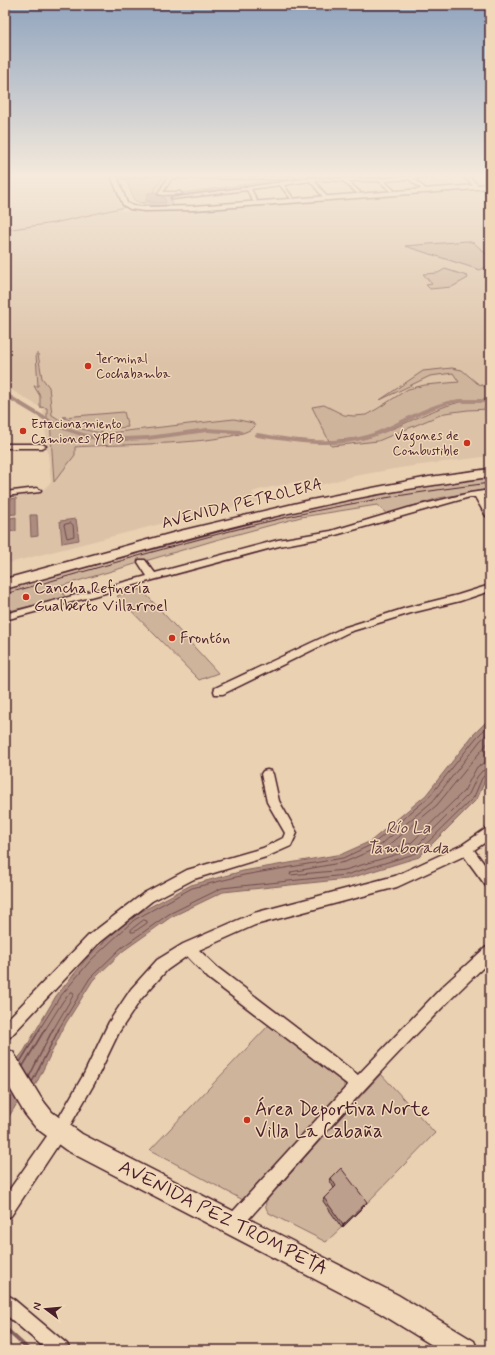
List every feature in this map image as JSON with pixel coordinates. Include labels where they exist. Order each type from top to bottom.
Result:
[{"type":"highway","name":"AVENIDA PETROLERA","points":[[5,576],[322,495],[397,480],[490,466]]},
{"type":"highway","name":"AVENIDA PETROLERA","points":[[5,584],[325,501],[410,484],[490,473]]},
{"type":"main road","name":"AVENIDA PEZ TROMPETA","points":[[6,1061],[28,1098],[44,1120],[74,1142],[389,1304],[465,1350]]},
{"type":"street","points":[[5,446],[42,446]]},
{"type":"street","points":[[5,494],[37,490]]},
{"type":"street","points":[[5,617],[278,543],[332,533],[411,510],[490,492]]},
{"type":"street","points":[[478,494],[490,516]]},
{"type":"street","points":[[142,562],[153,577]]},
{"type":"street","points":[[219,691],[346,630],[409,610],[460,598],[490,588]]},
{"type":"street","points":[[5,1032],[93,940],[148,897],[191,874],[266,852],[287,842],[291,833],[273,802],[267,774]]},
{"type":"street","points":[[5,1210],[59,1131],[89,1079],[114,1027],[136,994],[162,965],[188,948],[254,919],[397,881],[466,849],[482,839],[490,831]]},
{"type":"street","points":[[466,849],[490,882]]},
{"type":"street","points":[[188,948],[213,972],[359,1084]]},
{"type":"street","points":[[233,1224],[359,1084],[448,991],[490,952]]},
{"type":"street","points":[[5,1303],[61,1350]]},
{"type":"shaded area","points":[[490,239],[490,456],[405,467],[354,476],[320,485],[295,482],[262,489],[252,492],[259,502],[187,517],[5,564],[5,497],[40,493],[51,482],[43,409],[5,386],[5,255],[11,250],[10,245],[5,240]]},
{"type":"shaded area","points":[[467,241],[474,243],[490,257],[490,265],[480,270],[405,246]]},
{"type":"shaded area","points":[[445,269],[467,276],[468,278],[452,287],[430,289],[426,285],[432,284],[423,274],[438,273]]},
{"type":"shaded area","points":[[36,354],[38,354],[42,378],[49,387],[52,415],[65,423],[78,428],[108,433],[234,419],[253,423],[255,426],[244,433],[199,441],[75,447],[75,455],[54,482],[50,420],[47,418],[47,408],[40,407],[40,396],[34,386],[38,386]]},
{"type":"shaded area","points":[[452,368],[462,370],[477,383],[490,389],[490,400],[459,400],[447,402],[373,434],[360,438],[329,441],[312,407],[324,405],[344,415],[366,415],[408,389],[425,385],[459,382],[453,373],[430,376],[380,400],[423,371]]},
{"type":"shaded area","points":[[460,402],[490,402],[490,409],[445,413],[378,441],[331,446],[330,443],[373,436],[449,405]]},
{"type":"shaded area","points":[[124,412],[128,427],[110,429],[88,427],[63,417]]},
{"type":"shaded area","points":[[490,468],[490,471],[408,482],[5,581],[5,579],[185,531],[306,501],[428,477]]},
{"type":"shaded area","points":[[490,477],[490,489],[439,498],[387,514],[377,505],[301,517],[216,540],[61,586],[65,598],[5,612],[5,589],[297,511],[372,495]]},
{"type":"shaded area","name":"Frontón","points":[[141,589],[218,673],[199,680],[117,596]]},
{"type":"shaded area","name":"Área Deportiva Norte Villa La Cabaña","points":[[270,1024],[344,1082],[344,1091],[243,1200],[150,1150]]},
{"type":"shaded area","points":[[381,1074],[435,1133],[365,1205],[326,1242],[269,1213],[266,1208],[266,1204],[269,1195]]},
{"type":"water","points":[[16,498],[16,514],[5,515],[5,500]]},
{"type":"water","points":[[30,515],[37,515],[38,536],[31,537]]},
{"type":"water","points":[[16,517],[16,531],[5,532],[5,519]]},
{"type":"water","points":[[76,519],[79,540],[62,543],[60,521]]},
{"type":"water","name":"Río La Tamborada","points":[[490,718],[490,775],[485,781],[477,799],[419,857],[347,879],[223,892],[171,917],[123,951],[93,980],[66,1023],[35,1086],[16,1105],[5,1123],[5,1075],[24,1051],[56,996],[88,957],[131,917],[191,885],[243,871],[342,854],[371,841],[426,795],[473,735]]},
{"type":"building","points":[[341,1168],[367,1202],[343,1225],[324,1198],[336,1186],[331,1178]]},
{"type":"waterway","points":[[5,394],[59,427],[90,437],[125,439],[148,438],[207,430],[240,432]]},
{"type":"waterway","points":[[257,435],[310,442],[350,441],[384,431],[423,412],[450,402],[490,401]]},
{"type":"waterway","points":[[5,1328],[29,1350]]},
{"type":"tram line","points":[[5,594],[186,543],[296,515],[344,505],[441,489],[490,483]]},
{"type":"place","name":"Terminal Cochabamba","points":[[88,366]]},
{"type":"place","name":"Estacionamiento Camiones YPFB","points":[[23,431]]},
{"type":"place","name":"Vagones de Combustible","points":[[467,443]]},
{"type":"place","name":"Cancha Refinería Gualberto Villarroel","points":[[26,597]]},
{"type":"place","name":"Frontón","points":[[172,638]]},
{"type":"place","name":"Área Deportiva Norte Villa La Cabaña","points":[[247,1120]]}]
